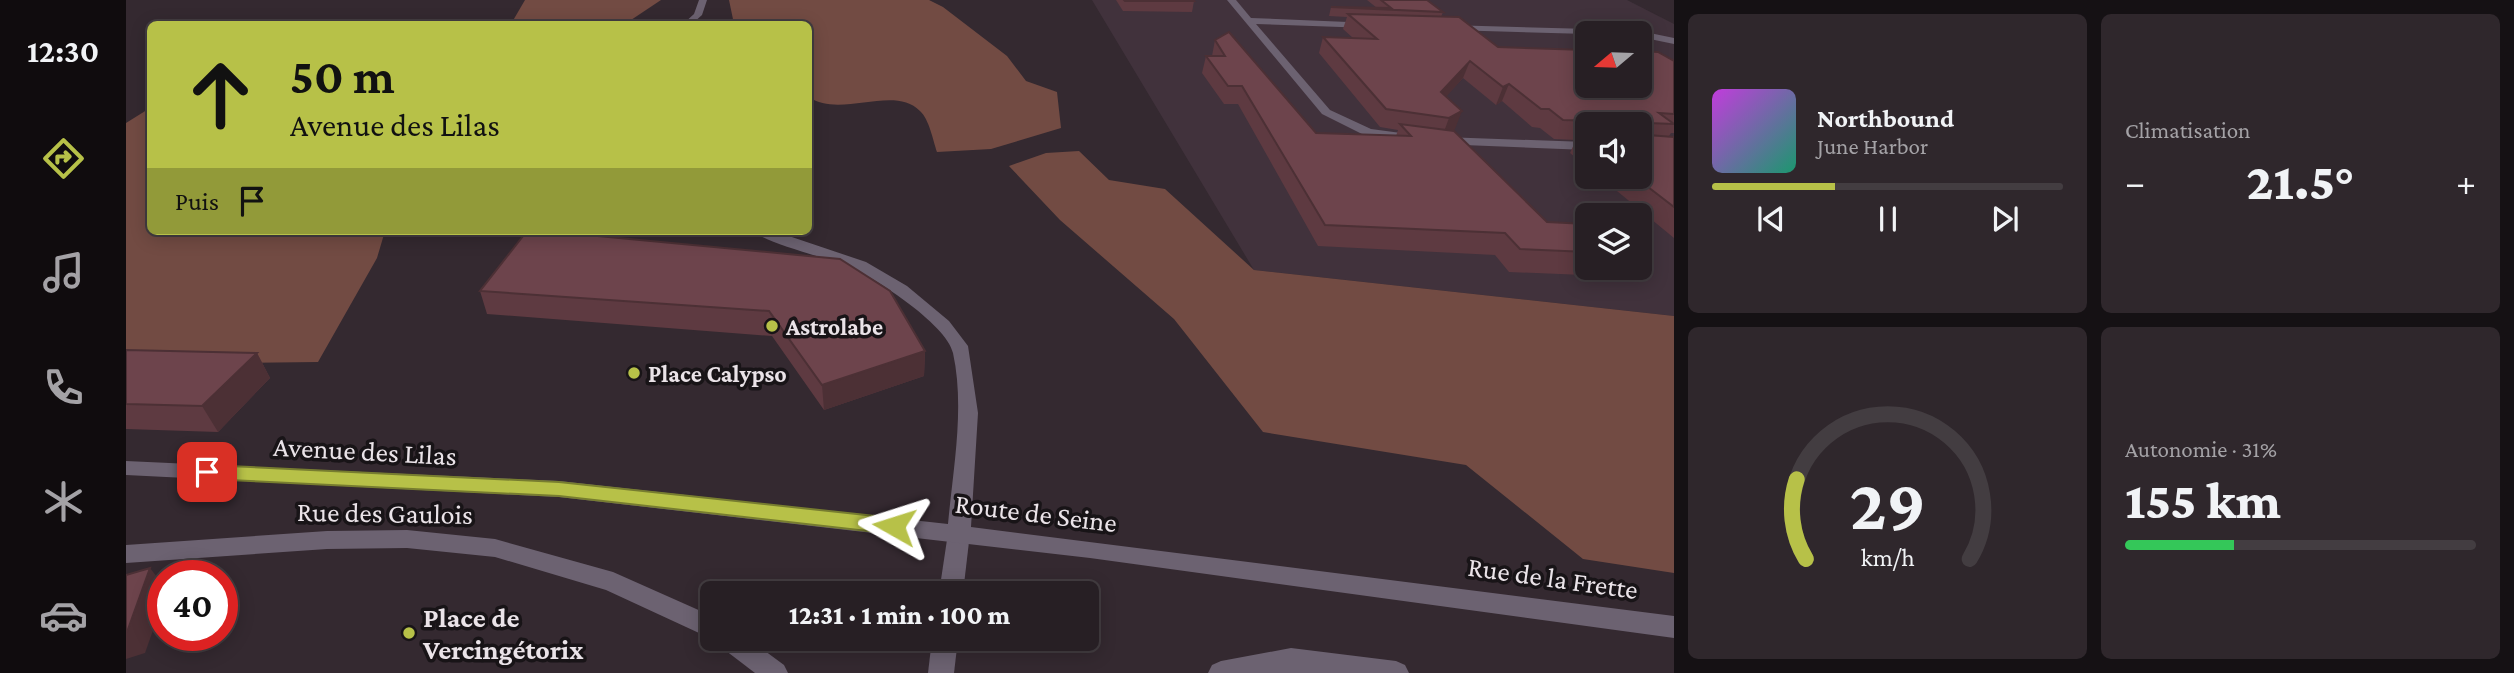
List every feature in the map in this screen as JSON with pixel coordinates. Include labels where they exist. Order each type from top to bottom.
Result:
[{"type":"street","points":[[691,21],[698,15],[703,0]]},
{"type":"street","points":[[1231,0],[1326,112],[1368,132],[1429,140],[1575,146]]},
{"type":"street","points":[[1249,21],[1377,25]]},
{"type":"street","points":[[1432,26],[1575,31]]},
{"type":"street","points":[[1652,36],[1674,41]]},
{"type":"street","points":[[772,235],[860,265],[901,289],[943,325],[962,350],[968,413],[953,581]]},
{"type":"street","name":"Avenue des Lilas","points":[[126,468],[559,489]]},
{"type":"street","name":"Route de Seine","points":[[559,489],[959,533],[1423,591]]},
{"type":"street","name":"Rue des Gaulois","points":[[126,554],[327,540],[408,539],[495,548],[614,582],[700,622]]},
{"type":"street","name":"Rue de la Frette","points":[[1423,591],[1674,627]]},
{"type":"street","points":[[746,651],[775,673]]},
{"type":"street","points":[[941,673],[944,651]]},
{"type":"street","points":[[1221,673],[1291,660],[1396,673]]},
{"type":"shaded area","points":[[525,0],[661,0],[630,21],[513,21]]},
{"type":"shaded area","points":[[729,0],[929,0],[943,7],[1007,56],[1026,81],[1057,92],[1061,128],[991,149],[937,152],[926,119],[909,104],[882,101],[836,105],[812,98],[812,21],[733,21]]},
{"type":"shaded area","points":[[1092,0],[1627,0],[1674,24],[1674,316],[1254,270]]},
{"type":"shaded area","points":[[147,110],[147,235],[384,235],[377,258],[318,362],[126,364],[126,123]]},
{"type":"shaded area","points":[[1079,151],[1109,180],[1165,189],[1254,270],[1674,316],[1674,573],[1583,559],[1466,465],[1263,432],[1174,319],[1060,220],[1009,166],[1046,153]]},
{"type":"building","points":[[1193,0],[1194,1],[1125,1]]},
{"type":"building","points":[[1381,0],[1427,0],[1443,12],[1331,7],[1391,8]]},
{"type":"building","points":[[1348,14],[1459,17],[1498,47],[1575,50],[1575,98],[1652,98],[1652,52],[1658,52],[1674,61],[1674,114],[1659,113],[1674,124],[1652,123],[1652,112],[1575,112],[1575,120],[1563,120],[1549,109],[1541,109],[1509,84],[1503,87],[1470,61],[1441,92],[1462,111],[1449,118],[1386,109],[1323,37],[1377,39]]},
{"type":"building","points":[[1229,32],[1316,133],[1411,136],[1400,124],[1454,131],[1547,222],[1575,223],[1575,251],[1520,249],[1505,233],[1325,225],[1242,86],[1228,86],[1206,56],[1225,56],[1215,40]]},
{"type":"building","points":[[1652,135],[1674,137],[1674,207],[1651,189]]},
{"type":"building","name":"Astrolabe","points":[[524,235],[587,235],[840,259],[890,291],[925,351],[822,385],[769,311],[480,291]]},
{"type":"building","points":[[126,350],[257,353],[202,406],[126,404]]},
{"type":"building","points":[[147,569],[147,576],[127,632],[126,632],[126,575]]},
{"type":"place","name":"Astrolabe","points":[[772,326]]},
{"type":"place","name":"Place Calypso","points":[[634,373]]},
{"type":"place","name":"Place de Vercingétorix","points":[[409,633]]},
{"type":"route","points":[[207,472],[559,489],[894,526]]}]
